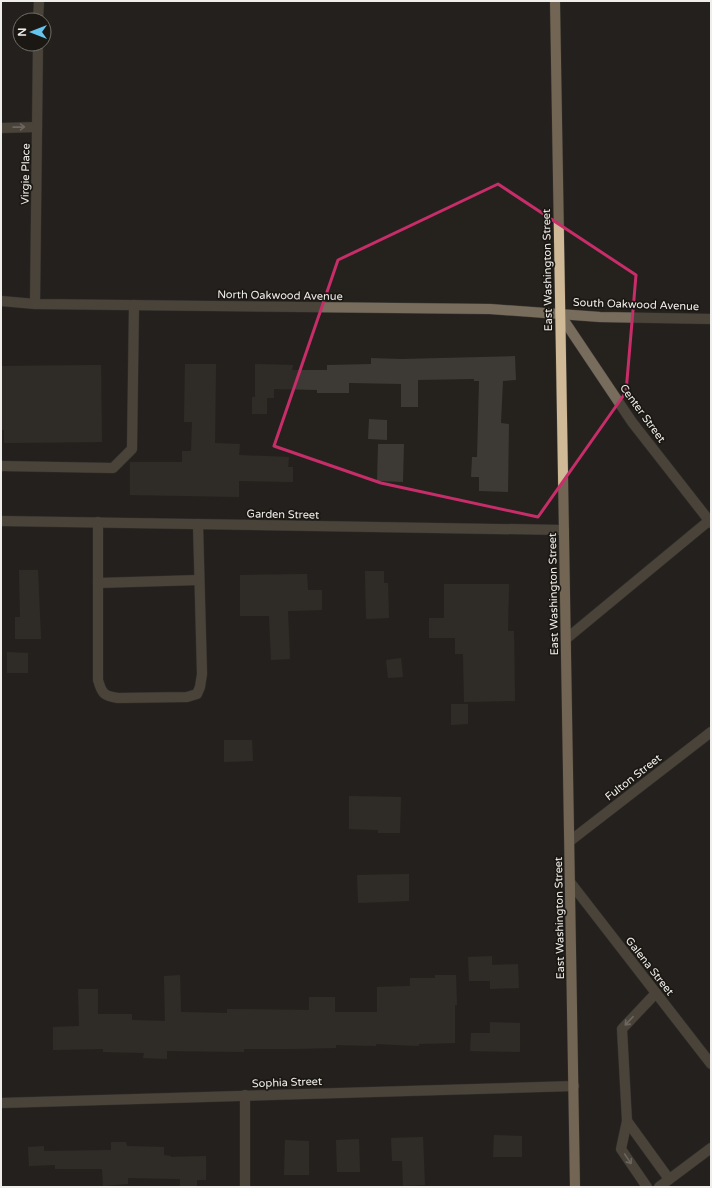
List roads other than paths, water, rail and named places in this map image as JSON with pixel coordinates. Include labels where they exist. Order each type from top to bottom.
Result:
[{"type":"main road","name":"East Washington Street","points":[[555,1],[575,1187]]},
{"type":"street","points":[[38,12],[39,1]]},
{"type":"street","name":"Virgie Place","points":[[35,304],[38,52]]},
{"type":"street","points":[[1,128],[37,127]]},
{"type":"street","name":"North Oakwood Avenue","points":[[1,301],[35,304],[490,309],[560,314]]},
{"type":"street","points":[[1,466],[113,468],[132,449],[134,305]]},
{"type":"street","name":"South Oakwood Avenue","points":[[560,314],[600,317],[711,319]]},
{"type":"street","name":"Center Street","points":[[560,314],[632,422],[710,521]]},
{"type":"street","name":"Garden Street","points":[[1,521],[564,530]]},
{"type":"street","points":[[566,639],[710,521]]},
{"type":"street","points":[[98,522],[98,680],[101,690],[108,697],[118,698],[187,697],[197,694],[201,680],[198,524]]},
{"type":"street","points":[[98,583],[199,580]]},
{"type":"street","name":"Fulton Street","points":[[570,841],[711,732]]},
{"type":"street","name":"Galena Street","points":[[570,882],[711,1064]]},
{"type":"street","points":[[647,1187],[621,1149],[627,1121],[622,1029],[656,992]]},
{"type":"street","name":"Sophia Street","points":[[1,1103],[574,1086]]},
{"type":"street","points":[[245,1095],[245,1187]]},
{"type":"street","points":[[627,1121],[669,1179]]},
{"type":"street","points":[[659,1187],[711,1148]]}]
